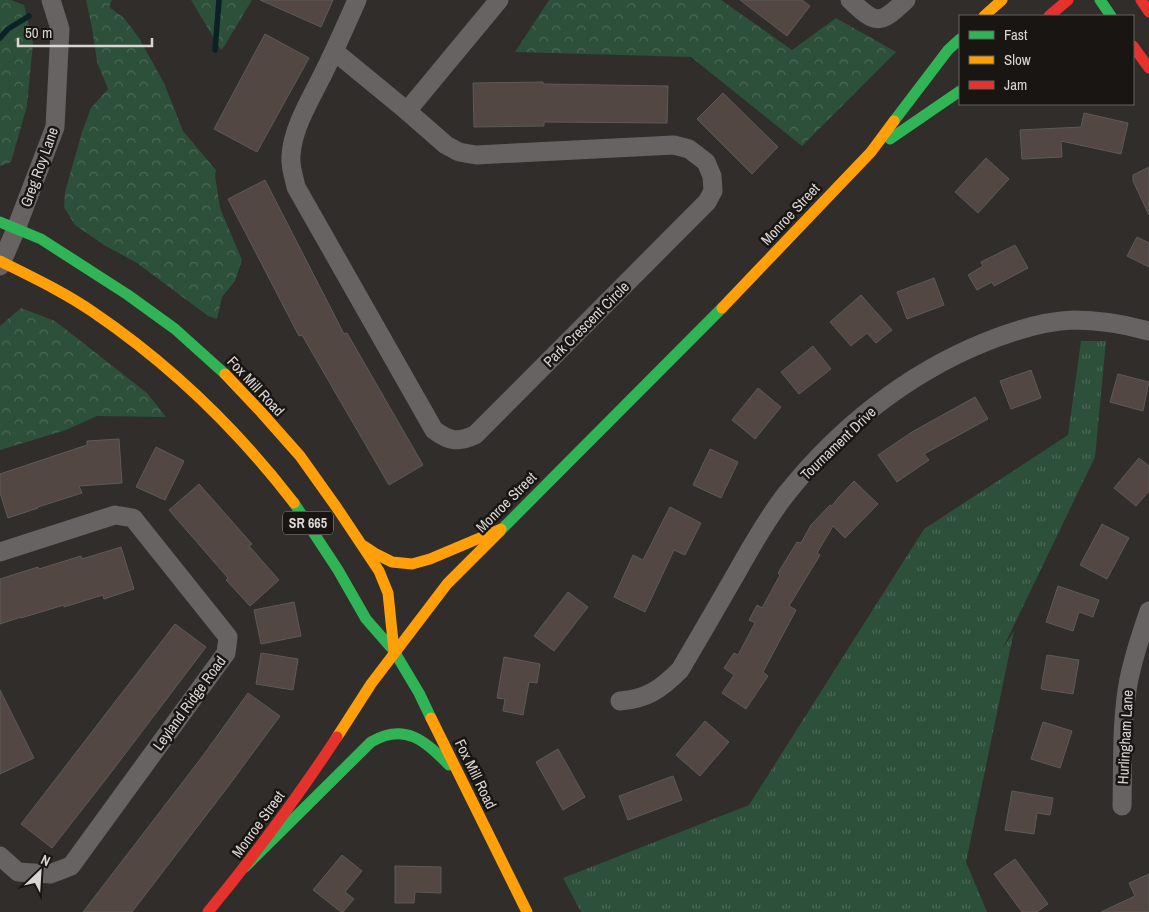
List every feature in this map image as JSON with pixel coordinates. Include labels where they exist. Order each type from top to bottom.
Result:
[{"type":"main road","points":[[985,15],[1002,0]]},
{"type":"main road","points":[[1050,15],[1068,0]]},
{"type":"main road","points":[[1100,0],[1110,15]]},
{"type":"main road","points":[[1140,0],[1149,12]]},
{"type":"main road","name":"Monroe Street","points":[[208,912],[245,867],[306,784],[371,684],[446,584],[698,333],[871,152],[948,50],[959,40]]},
{"type":"main road","points":[[1134,47],[1149,68]]},
{"type":"main road","name":"Monroe Street","points":[[871,152],[959,92]]},
{"type":"main road","name":"Fox Mill Road","points":[[9,232],[42,239],[128,295],[175,329],[221,370],[261,412],[300,456],[379,571],[388,593],[394,652]]},
{"type":"main road","name":"Fox Mill Road","points":[[1,263],[57,290],[93,312],[169,369],[208,405],[274,477],[301,512],[338,570],[366,619],[394,652],[419,693],[527,912]]},
{"type":"main road","points":[[360,542],[384,559],[392,562],[412,564],[430,559],[501,529]]},
{"type":"main road","points":[[245,867],[371,742],[386,734],[399,732],[411,734],[423,741],[460,776]]},
{"type":"street","name":"Greg Roy Lane","points":[[1,263],[9,232],[55,127],[60,29],[52,0]]},
{"type":"street","name":"Park Crescent Circle","points":[[334,51],[446,145],[459,152],[476,154],[674,145],[689,149],[706,162],[712,176],[713,190],[707,202],[475,435],[465,440],[445,438],[434,430],[296,187],[290,156],[293,141],[298,126],[357,0]]},
{"type":"street","points":[[407,111],[499,0]]},
{"type":"street","points":[[850,0],[873,19],[885,18],[906,0]]},
{"type":"street","name":"Tournament Drive","points":[[620,701],[649,695],[666,684],[680,670],[762,528],[787,493],[823,452],[855,422],[917,376],[964,350],[1007,333],[1039,324],[1093,320],[1125,324],[1149,331]]},
{"type":"street","name":"Leyland Ridge Road","points":[[0,552],[115,515],[133,518],[228,637],[226,654],[71,866],[50,874],[18,872],[0,856]]},
{"type":"street","name":"Hurlingham Lane","points":[[1122,806],[1124,719],[1129,680],[1138,641],[1149,611]]},
{"type":"green space","points":[[0,0],[11,0],[24,5],[33,43],[27,106],[11,162],[0,166]]},
{"type":"green space","points":[[86,0],[112,0],[109,7],[124,18],[139,38],[164,83],[183,131],[216,170],[215,175],[220,208],[242,260],[235,281],[222,297],[217,319],[208,316],[137,263],[104,245],[75,225],[64,207],[65,192],[82,132],[91,108],[108,89],[97,62]]},
{"type":"green space","points":[[191,0],[252,0],[221,50]]},
{"type":"green space","points":[[549,0],[721,0],[792,50],[836,18],[896,52],[802,146],[691,57],[515,52]]},
{"type":"green space","points":[[21,308],[55,321],[147,393],[166,417],[97,416],[66,430],[0,450],[0,326]]},
{"type":"green space","points":[[1081,341],[1106,341],[1095,457],[1003,648],[1014,631],[966,862],[987,912],[581,912],[563,878],[749,805],[924,529],[1068,435]]},
{"type":"building","points":[[260,0],[333,0],[321,27]]},
{"type":"building","points":[[740,0],[802,0],[810,6],[787,36]]},
{"type":"building","points":[[265,34],[309,58],[257,152],[214,129]]},
{"type":"building","points":[[543,82],[543,84],[668,86],[667,123],[544,122],[544,126],[474,127],[473,83]]},
{"type":"building","points":[[723,93],[778,147],[752,174],[697,119]]},
{"type":"building","points":[[1084,113],[1128,123],[1121,154],[1061,141],[1062,157],[1022,159],[1020,130],[1081,127]]},
{"type":"building","points":[[986,158],[1009,179],[978,213],[955,192]]},
{"type":"building","points":[[1149,167],[1149,215],[1133,181],[1133,175]]},
{"type":"building","points":[[265,180],[344,334],[347,333],[423,465],[389,485],[302,335],[299,336],[228,199]]},
{"type":"building","points":[[1137,237],[1149,243],[1149,267],[1127,256]]},
{"type":"building","points":[[1015,245],[1028,268],[994,286],[992,282],[977,290],[968,275],[983,266],[981,262]]},
{"type":"building","points":[[934,278],[944,305],[907,319],[897,292]]},
{"type":"building","points":[[861,295],[892,330],[876,343],[867,333],[851,346],[830,322]]},
{"type":"building","points":[[813,346],[831,369],[799,394],[781,372]]},
{"type":"building","points":[[1031,370],[1041,398],[1011,409],[1000,381]]},
{"type":"building","points":[[1118,374],[1149,382],[1143,411],[1110,402]]},
{"type":"building","points":[[758,388],[781,407],[755,439],[732,420]]},
{"type":"building","points":[[975,397],[988,419],[924,454],[929,460],[897,482],[878,455],[912,432]]},
{"type":"building","points":[[119,439],[122,483],[79,486],[82,493],[8,518],[0,493],[0,474],[87,445],[87,441]]},
{"type":"building","points":[[156,447],[184,461],[165,500],[136,487]]},
{"type":"building","points":[[710,449],[738,462],[721,498],[693,485]]},
{"type":"building","points":[[1139,458],[1149,466],[1149,491],[1136,506],[1114,488]]},
{"type":"building","points":[[854,481],[878,504],[845,538],[833,526],[817,553],[820,555],[789,606],[796,610],[763,672],[768,676],[746,709],[722,693],[734,675],[724,668],[734,653],[738,655],[755,623],[749,620],[757,605],[762,608],[780,575],[778,573],[797,542],[801,543],[811,525],[830,505],[832,506]]},
{"type":"building","points":[[199,484],[252,544],[249,546],[279,580],[250,606],[226,580],[228,578],[169,510]]},
{"type":"building","points":[[670,507],[701,523],[685,555],[674,550],[645,612],[614,597],[633,555],[643,560]]},
{"type":"building","points":[[1102,524],[1129,538],[1107,579],[1080,565]]},
{"type":"building","points":[[121,547],[134,589],[104,599],[103,595],[64,607],[64,605],[0,624],[0,579],[38,567],[39,569],[81,556],[82,559]]},
{"type":"building","points":[[1058,586],[1099,600],[1093,617],[1079,612],[1073,631],[1046,622]]},
{"type":"building","points":[[568,592],[588,607],[554,651],[534,636]]},
{"type":"building","points":[[294,602],[301,636],[261,644],[254,610]]},
{"type":"building","points":[[175,624],[206,647],[52,848],[21,824]]},
{"type":"building","points":[[261,653],[298,659],[293,690],[256,684]]},
{"type":"building","points":[[1047,655],[1079,660],[1073,694],[1041,689]]},
{"type":"building","points":[[504,657],[540,664],[537,683],[529,682],[523,715],[503,711],[505,699],[497,698]]},
{"type":"building","points":[[0,690],[34,758],[0,774]]},
{"type":"building","points":[[248,693],[280,716],[227,788],[132,912],[83,912],[202,757]]},
{"type":"building","points":[[705,721],[729,742],[700,776],[676,755]]},
{"type":"building","points":[[1043,722],[1072,731],[1060,768],[1031,759]]},
{"type":"building","points":[[558,749],[585,797],[563,810],[536,762]]},
{"type":"building","points":[[673,776],[682,800],[628,820],[619,796]]},
{"type":"building","points":[[1012,791],[1053,798],[1050,815],[1037,813],[1034,834],[1005,830]]},
{"type":"building","points":[[342,855],[362,871],[345,892],[354,899],[341,912],[313,890]]},
{"type":"building","points":[[1015,859],[1048,904],[1037,912],[1022,912],[994,874]]},
{"type":"building","points":[[395,866],[441,867],[441,893],[415,892],[414,903],[395,903]]},
{"type":"building","points":[[1149,874],[1149,912],[1101,912],[1135,896],[1129,883]]},
{"type":"waterway","points":[[215,50],[219,0]]},
{"type":"waterway","points":[[0,38],[8,29],[29,16]]},
{"type":"traffic: fast","points":[[1100,0],[1110,15]]},
{"type":"traffic: fast","points":[[894,121],[948,50],[959,40]]},
{"type":"traffic: fast","points":[[890,139],[959,92]]},
{"type":"traffic: fast","points":[[0,222],[41,239],[128,295],[175,329],[225,374]]},
{"type":"traffic: fast","points":[[500,531],[722,308]]},
{"type":"traffic: fast","points":[[294,503],[338,570],[366,619],[394,651],[419,693],[431,718]]},
{"type":"traffic: fast","points":[[245,867],[371,742],[383,736],[404,734],[423,742],[449,765]]},
{"type":"traffic: slow","points":[[985,15],[1002,0]]},
{"type":"traffic: slow","points":[[722,308],[871,152],[894,121]]},
{"type":"traffic: slow","points":[[0,261],[48,285],[82,305],[122,332],[176,376],[250,449],[294,503]]},
{"type":"traffic: slow","points":[[225,374],[300,456],[379,571],[388,593],[394,651]]},
{"type":"traffic: slow","points":[[364,546],[392,562],[412,564],[430,559],[501,529]]},
{"type":"traffic: slow","points":[[337,737],[371,684],[447,584],[500,531]]},
{"type":"traffic: slow","points":[[431,718],[527,912]]},
{"type":"traffic: jam","points":[[1050,15],[1068,0]]},
{"type":"traffic: jam","points":[[1141,0],[1149,12]]},
{"type":"traffic: jam","points":[[1134,47],[1149,68]]},
{"type":"traffic: jam","points":[[208,912],[275,826],[337,737]]}]
